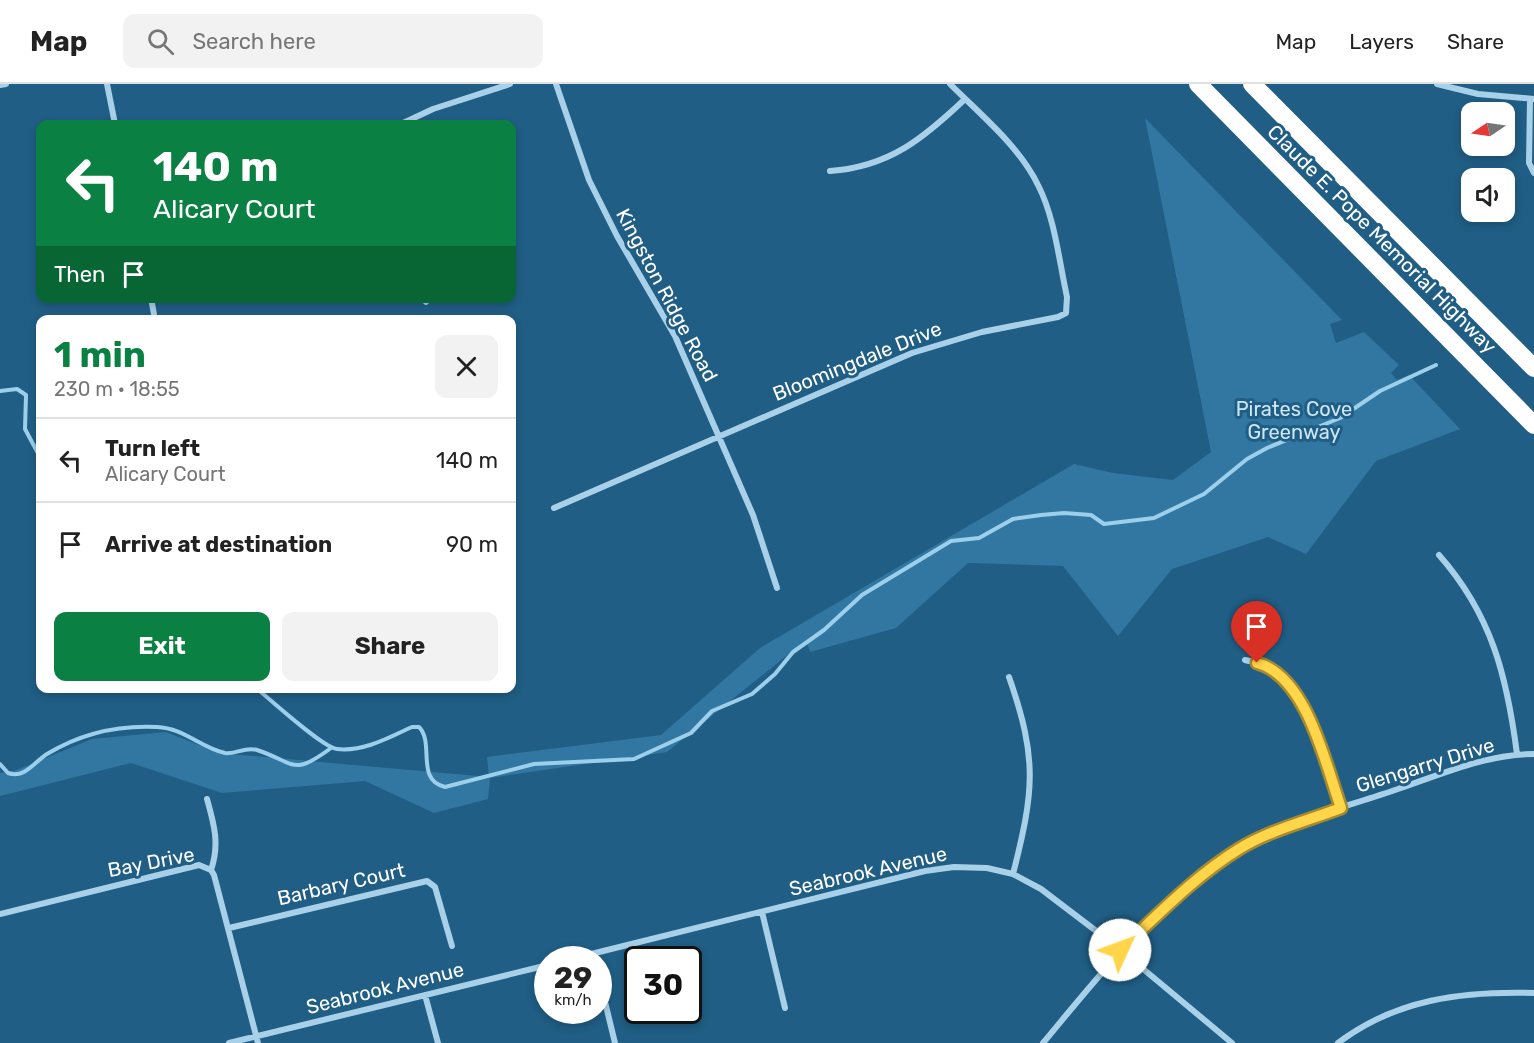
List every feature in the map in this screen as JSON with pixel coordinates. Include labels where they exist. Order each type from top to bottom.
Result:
[{"type":"highway","name":"Claude E. Pope Memorial Highway","points":[[1198,84],[1534,425]]},
{"type":"highway","name":"Claude E. Pope Memorial Highway","points":[[1252,84],[1534,368]]},
{"type":"street","points":[[0,85],[6,84]]},
{"type":"street","points":[[107,84],[114,120]]},
{"type":"street","points":[[410,120],[433,109],[510,84]]},
{"type":"street","name":"Kingston Ridge Road","points":[[556,84],[580,158],[599,203],[675,336],[720,436],[753,515],[777,588]]},
{"type":"street","name":"Bloomingdale Drive","points":[[554,508],[912,353],[961,338],[1058,317],[1066,312],[1067,297],[1045,201],[1038,185],[1023,160],[950,84]]},
{"type":"street","points":[[1437,84],[1478,94],[1532,99],[1532,152],[1529,163],[1534,173]]},
{"type":"street","points":[[830,171],[870,164],[906,149],[926,136],[965,99]]},
{"type":"street","points":[[1439,555],[1454,572],[1480,613],[1498,655],[1508,689],[1517,754]]},
{"type":"street","points":[[1245,660],[1270,666],[1300,702],[1318,738],[1341,808]]},
{"type":"street","points":[[1009,677],[1027,737],[1031,780],[1029,814],[1013,874]]},
{"type":"street","name":"Glengarry Drive","points":[[1043,1043],[1120,950],[1173,901],[1239,849],[1268,835],[1341,808],[1464,767],[1517,754],[1534,754]]},
{"type":"street","points":[[207,799],[217,840],[211,870]]},
{"type":"street","name":"Bay Drive","points":[[0,914],[199,865],[211,870],[229,928],[257,1040]]},
{"type":"street","name":"Seabrook Avenue","points":[[612,952],[762,912],[942,868],[977,867],[1013,874],[1063,904],[1232,1043]]},
{"type":"street","name":"Barbary Court","points":[[229,928],[427,881],[435,887],[452,946]]},
{"type":"street","points":[[762,912],[785,1008]]},
{"type":"street","name":"Seabrook Avenue","points":[[230,1043],[257,1040],[534,968]]},
{"type":"street","points":[[1338,1043],[1382,1016],[1420,1002],[1464,993],[1534,993]]},
{"type":"street","points":[[425,995],[438,1043]]},
{"type":"street","points":[[610,1024],[615,1043]]},
{"type":"green space","name":"Pirates Cove Greenway","points":[[1145,118],[1342,320],[1330,324],[1336,343],[1364,332],[1399,365],[1391,373],[1397,380],[1409,375],[1460,429],[1376,461],[1306,554],[1268,537],[1172,569],[1118,636],[1063,566],[968,563],[896,628],[810,652],[806,640],[667,752],[490,778],[488,799],[434,813],[365,781],[222,793],[131,763],[0,796],[0,773],[14,771],[92,739],[166,732],[219,753],[489,777],[487,757],[661,735],[760,648],[1074,464],[1113,473],[1173,480],[1211,452]]},
{"type":"waterway","points":[[262,693],[321,741],[337,749],[367,746],[412,727],[419,727],[426,742],[428,769],[431,777],[436,783],[445,787],[534,764],[634,759],[691,733],[712,711],[752,694],[775,674],[793,652],[824,630],[862,595],[951,541],[979,538],[1013,519],[1041,515],[1064,513],[1091,515],[1104,524],[1154,518],[1204,494],[1247,459],[1267,448],[1340,418],[1380,391],[1436,365]]},
{"type":"waterway","points":[[0,391],[17,389],[26,395],[25,429],[36,450]]},
{"type":"waterway","points":[[0,764],[8,773],[19,774],[47,754],[86,736],[114,729],[142,727],[167,728],[225,753],[253,749],[294,765],[308,762],[331,748]]},
{"type":"route","points":[[1120,950],[1214,866],[1239,849],[1285,828],[1341,808],[1318,738],[1300,702],[1270,666],[1257,663]]}]
